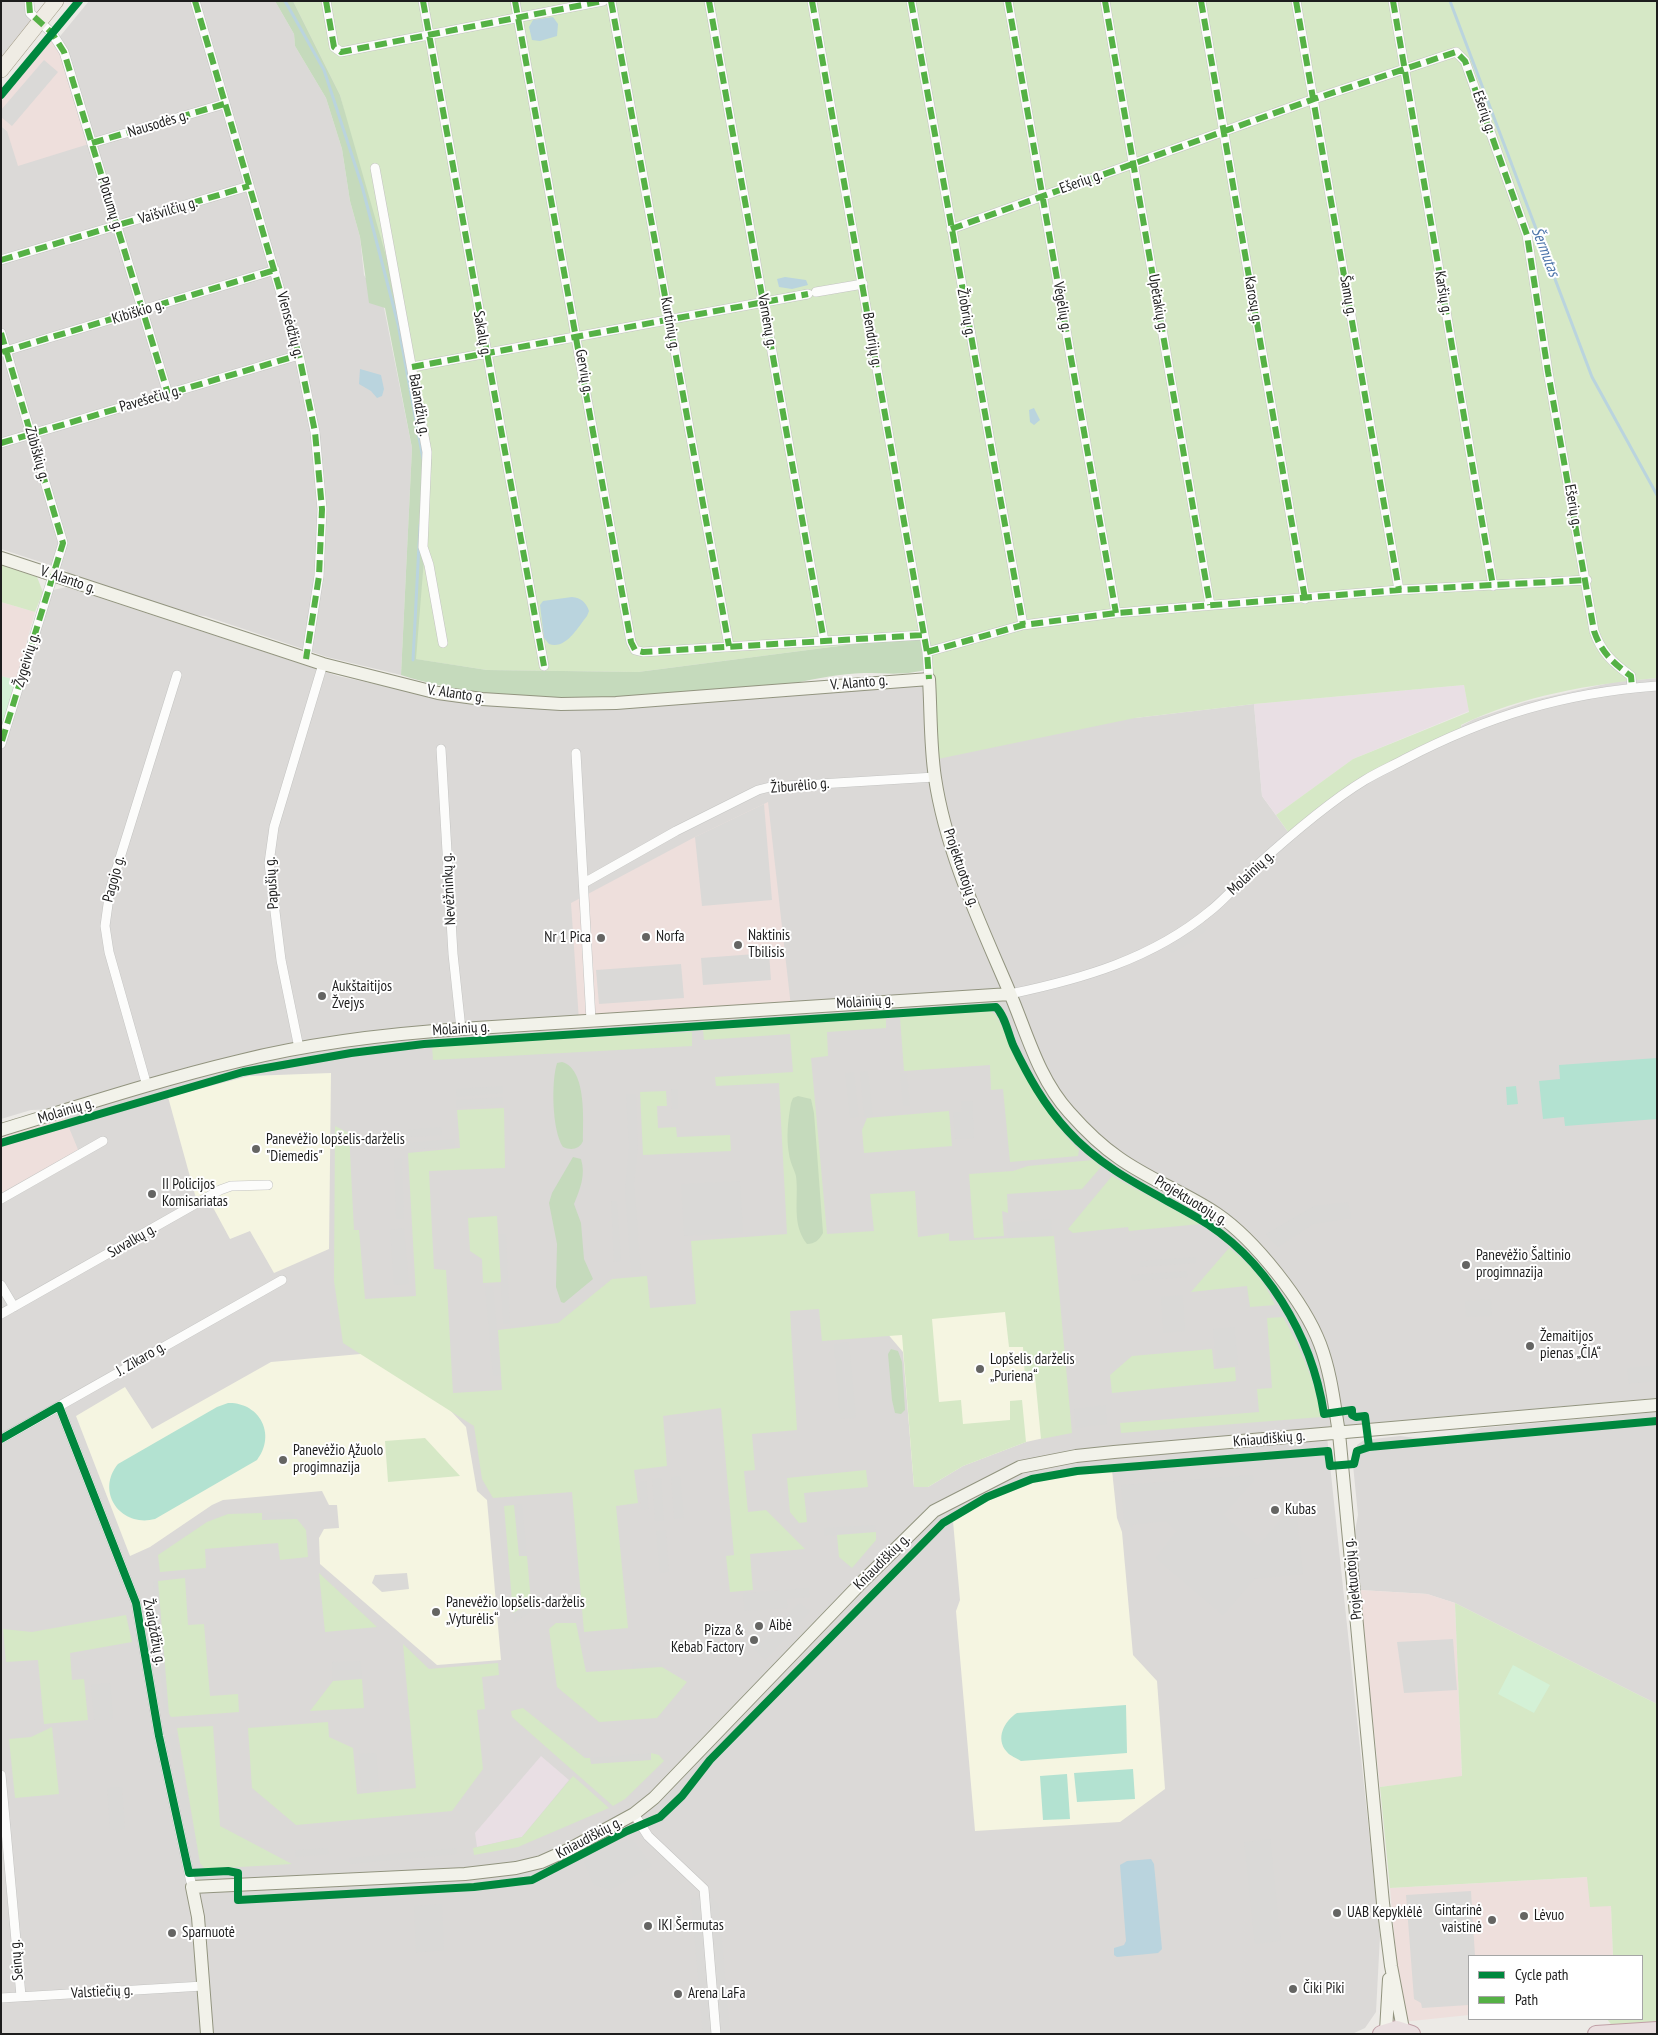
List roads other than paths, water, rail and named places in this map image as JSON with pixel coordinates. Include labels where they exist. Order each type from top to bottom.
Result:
[{"type":"highway","points":[[1596,2034],[1657,2030]]},
{"type":"main road","points":[[1,70],[56,1]]},
{"type":"main road","name":"V. Alanto g.","points":[[1,558],[306,659],[438,693],[561,704],[616,704],[929,679]]},
{"type":"main road","name":"Projektuotojų g.","points":[[929,679],[935,777],[951,846],[980,923],[1047,1083],[1067,1111],[1092,1137],[1140,1172],[1217,1214],[1239,1231],[1261,1254],[1297,1303],[1320,1344],[1332,1390],[1338,1433],[1396,2032]]},
{"type":"main road","name":"Molainių g.","points":[[1,1130],[238,1060],[370,1037],[592,1020],[1010,994]]},
{"type":"main road","name":"Kniaudiškių g.","points":[[192,1887],[497,1871],[549,1859],[634,1814],[654,1798],[862,1582],[934,1511],[949,1501],[1003,1474],[1038,1462],[1114,1452],[1657,1406]]},
{"type":"main road","name":"Žvaigždžių g.","points":[[192,1887],[198,1917],[207,2034]]},
{"type":"street","points":[[29,1],[30,13],[39,23]]},
{"type":"street","name":"Viensėdžių g.","points":[[195,1],[224,104],[275,270],[299,356],[316,432],[322,509],[319,576],[306,659]]},
{"type":"street","points":[[326,1],[336,49],[341,52],[603,1]]},
{"type":"street","name":"Sakalų g.","points":[[423,1],[544,666]]},
{"type":"street","name":"Gervių g.","points":[[515,1],[578,336],[631,642],[636,650],[643,652],[924,635]]},
{"type":"street","name":"Kurtinių g.","points":[[611,1],[729,646]]},
{"type":"street","name":"Varnėnų g.","points":[[708,1],[824,641]]},
{"type":"street","name":"Bendrijų g.","points":[[812,1],[927,652],[929,679]]},
{"type":"street","name":"Žiobrių g.","points":[[911,1],[1023,626]]},
{"type":"street","name":"Vėgėlių g.","points":[[1008,1],[1116,613]]},
{"type":"street","name":"Upėtakių g.","points":[[1105,1],[1210,606]]},
{"type":"street","name":"Karosų g.","points":[[1201,1],[1305,599]]},
{"type":"street","name":"Šamų g.","points":[[1296,1],[1399,590]]},
{"type":"street","name":"Karšių g.","points":[[1393,1],[1492,586]]},
{"type":"street","name":"Plotumų g.","points":[[39,23],[52,33],[64,52],[168,394]]},
{"type":"street","name":"Ešerių g.","points":[[951,229],[1314,99],[1456,52],[1465,61],[1527,235],[1548,372],[1587,580],[1594,631],[1599,646],[1608,658],[1631,676],[1632,688]]},
{"type":"street","name":"Nausodės g.","points":[[92,144],[224,104]]},
{"type":"street","name":"Balandžių g.","points":[[375,168],[412,368],[428,469],[423,547],[429,565],[443,643]]},
{"type":"street","name":"Vaišvilčių g.","points":[[1,260],[249,186]]},
{"type":"street","name":"Kibiškio g.","points":[[4,351],[275,270]]},
{"type":"street","points":[[412,368],[863,284]]},
{"type":"street","name":"Zūbiškių g.","points":[[1,333],[4,351],[63,543],[53,575]]},
{"type":"street","name":"Pavešečių g.","points":[[1,443],[299,356]]},
{"type":"street","name":"Žygeivių g.","points":[[1,744],[53,575]]},
{"type":"street","points":[[927,652],[1023,626],[1116,613],[1399,590],[1587,580]]},
{"type":"street","name":"Papušių g.","points":[[299,1048],[281,960],[269,863],[274,826],[323,664]]},
{"type":"street","name":"Pagojo g.","points":[[147,1086],[109,952],[105,926],[106,911],[110,890],[177,675]]},
{"type":"street","name":"Molainių g.","points":[[1010,994],[1064,983],[1095,974],[1168,940],[1211,911],[1267,857],[1346,793],[1365,780],[1422,750],[1475,725],[1526,708],[1632,688],[1657,686]]},
{"type":"street","name":"Nevėžninkų g.","points":[[441,749],[452,954],[461,1029]]},
{"type":"street","points":[[576,753],[592,1020]]},
{"type":"street","name":"Žiburėlio g.","points":[[584,883],[676,831],[758,790],[770,787],[935,777]]},
{"type":"street","points":[[1,1198],[103,1140]]},
{"type":"street","name":"Suvalkų g.","points":[[1,1314],[220,1190],[230,1186],[268,1185]]},
{"type":"street","name":"J. Zikaro g.","points":[[1,1439],[282,1280]]},
{"type":"street","points":[[1,1285],[14,1307]]},
{"type":"street","name":"Žvaigždžių g.","points":[[59,1406],[136,1603],[159,1736],[192,1887]]},
{"type":"street","name":"Seinų g.","points":[[1,1776],[21,1996]]},
{"type":"street","points":[[634,1814],[648,1836],[704,1889],[716,2034]]},
{"type":"street","name":"Valstiečių g.","points":[[1,1998],[203,1986]]},
{"type":"water","points":[[553,17],[558,24],[557,36],[540,41],[532,40],[529,27],[533,20]]},
{"type":"water","points":[[785,277],[806,280],[808,285],[792,289],[779,287],[777,279]]},
{"type":"water","points":[[360,369],[381,375],[384,389],[382,396],[377,398],[371,391],[359,384]]},
{"type":"water","points":[[1034,408],[1040,420],[1034,425],[1030,422],[1029,410]]},
{"type":"water","points":[[572,597],[581,599],[585,603],[589,611],[587,616],[566,641],[561,644],[549,644],[544,638],[540,605],[543,601]]},
{"type":"water","points":[[1151,1859],[1154,1864],[1162,1949],[1158,1953],[1117,1957],[1114,1955],[1114,1948],[1124,1945],[1126,1941],[1120,1865],[1127,1861]]},
{"type":"waterway","points":[[285,1],[324,70],[362,186],[398,324],[423,459]]},
{"type":"waterway","name":"Šermutas","points":[[1450,1],[1592,377],[1657,495]]},
{"type":"waterway","points":[[413,660],[420,525]]},
{"type":"place","name":"Norfa","points":[[646,937]]},
{"type":"place","name":"Nr 1 Pica","points":[[601,938]]},
{"type":"place","name":"Naktinis Tbilisis","points":[[738,945]]},
{"type":"place","name":"Aukštaitijos Žvejys","points":[[322,996]]},
{"type":"place","name":"Panevėžio lopšelis-darželis \"Diemedis\"","points":[[256,1149]]},
{"type":"place","name":"II Policijos Komisariatas","points":[[152,1194]]},
{"type":"place","name":"Panevėžio Šaltinio progimnazija","points":[[1466,1265]]},
{"type":"place","name":"Žemaitijos pienas „ČIA“","points":[[1530,1346]]},
{"type":"place","name":"Lopšelis darželis „Puriena“","points":[[980,1369]]},
{"type":"place","name":"Panevėžio Ąžuolo progimnazija","points":[[283,1460]]},
{"type":"place","name":"Kubas","points":[[1275,1510]]},
{"type":"place","name":"Panevėžio lopšelis-darželis „Vyturėlis“","points":[[436,1612]]},
{"type":"place","name":"Aibė","points":[[759,1626]]},
{"type":"place","name":"Pizza & Kebab Factory","points":[[754,1640]]},
{"type":"place","name":"UAB Kepyklėlė","points":[[1337,1913]]},
{"type":"place","name":"Lėvuo","points":[[1524,1916]]},
{"type":"place","name":"Gintarinė vaistinė","points":[[1492,1920]]},
{"type":"place","name":"IKI Šermutas","points":[[648,1926]]},
{"type":"place","name":"Sparnuotė","points":[[172,1933]]},
{"type":"place","name":"Čiki Piki","points":[[1293,1989]]},
{"type":"place","name":"Arena LaFa","points":[[678,1994]]}]
